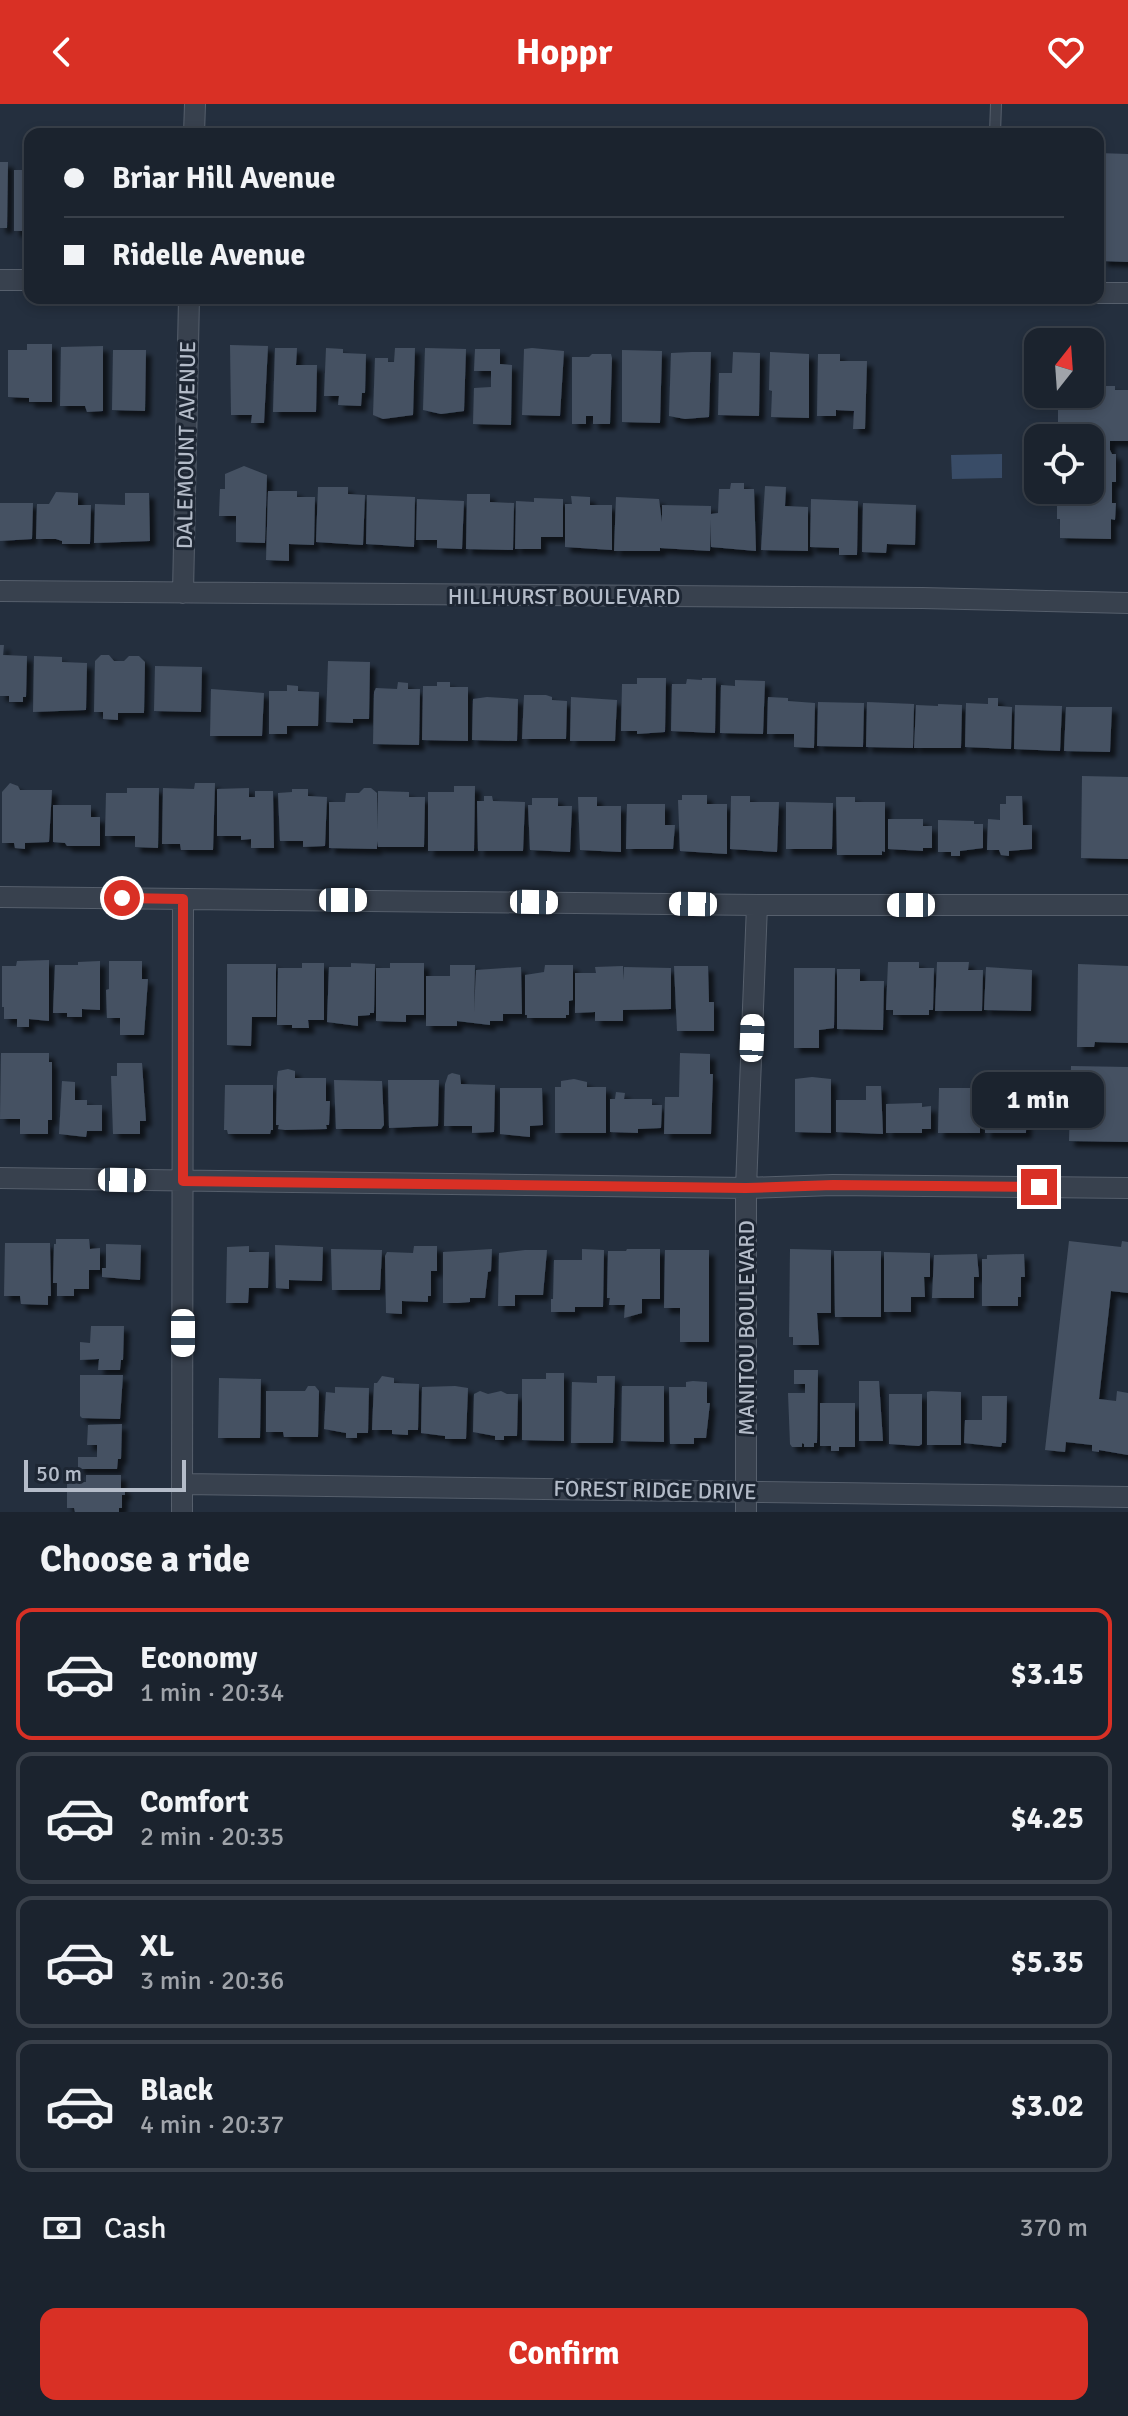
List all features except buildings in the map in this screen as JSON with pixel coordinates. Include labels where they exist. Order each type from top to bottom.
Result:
[{"type":"street","points":[[194,128],[195,104]]},
{"type":"street","points":[[0,280],[24,280]]},
{"type":"street","points":[[1104,293],[1128,293]]},
{"type":"street","name":"DALEMOUNT AVENUE","points":[[183,593],[189,304]]},
{"type":"street","name":"HILLHURST BOULEVARD","points":[[0,591],[922,598],[1128,603]]},
{"type":"street","points":[[0,897],[757,905],[1128,905]]},
{"type":"street","points":[[182,1512],[183,899]]},
{"type":"street","name":"MANITOU BOULEVARD","points":[[746,1502],[746,1188],[757,905]]},
{"type":"street","points":[[0,1178],[746,1188],[833,1185],[1128,1188]]},
{"type":"street","name":"FOREST RIDGE DRIVE","points":[[183,1484],[746,1502],[1128,1497]]},
{"type":"lane","points":[[995,128],[996,104]]},
{"type":"water","points":[[1002,454],[1002,478],[952,479],[951,455]]},
{"type":"route","points":[[122,898],[183,899],[183,1181],[746,1188],[833,1185],[1039,1187]]}]
